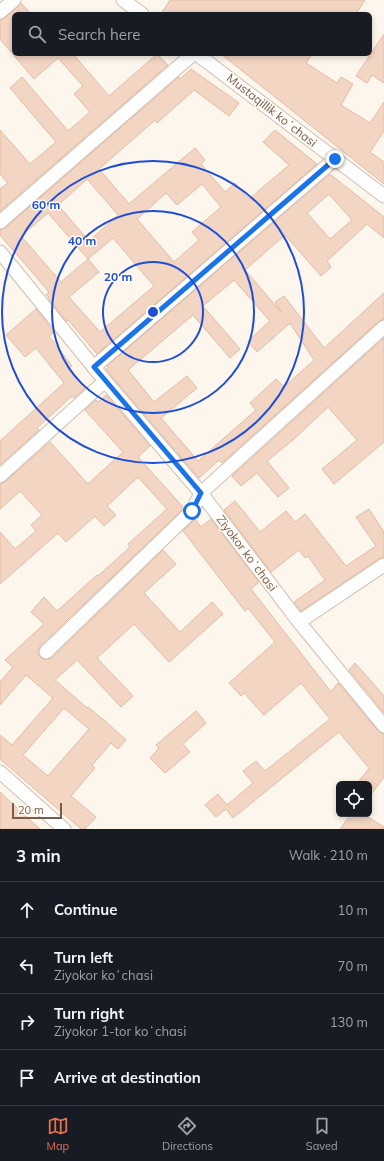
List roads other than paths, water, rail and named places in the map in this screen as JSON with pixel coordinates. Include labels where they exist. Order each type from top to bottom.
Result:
[{"type":"street","points":[[0,12],[14,0]]},
{"type":"street","points":[[123,0],[139,12]]},
{"type":"street","points":[[0,222],[191,56]]},
{"type":"street","name":"Mustaqillik koʻchasi","points":[[200,56],[384,196]]},
{"type":"street","points":[[94,367],[335,159]]},
{"type":"street","name":"Ziyokor koʻchasi","points":[[0,252],[105,381],[201,493],[299,622],[384,726]]},
{"type":"street","points":[[46,652],[192,511],[201,493],[384,327]]},
{"type":"street","points":[[0,476],[105,381]]},
{"type":"street","points":[[299,622],[384,565]]},
{"type":"street","points":[[0,772],[64,829]]}]
